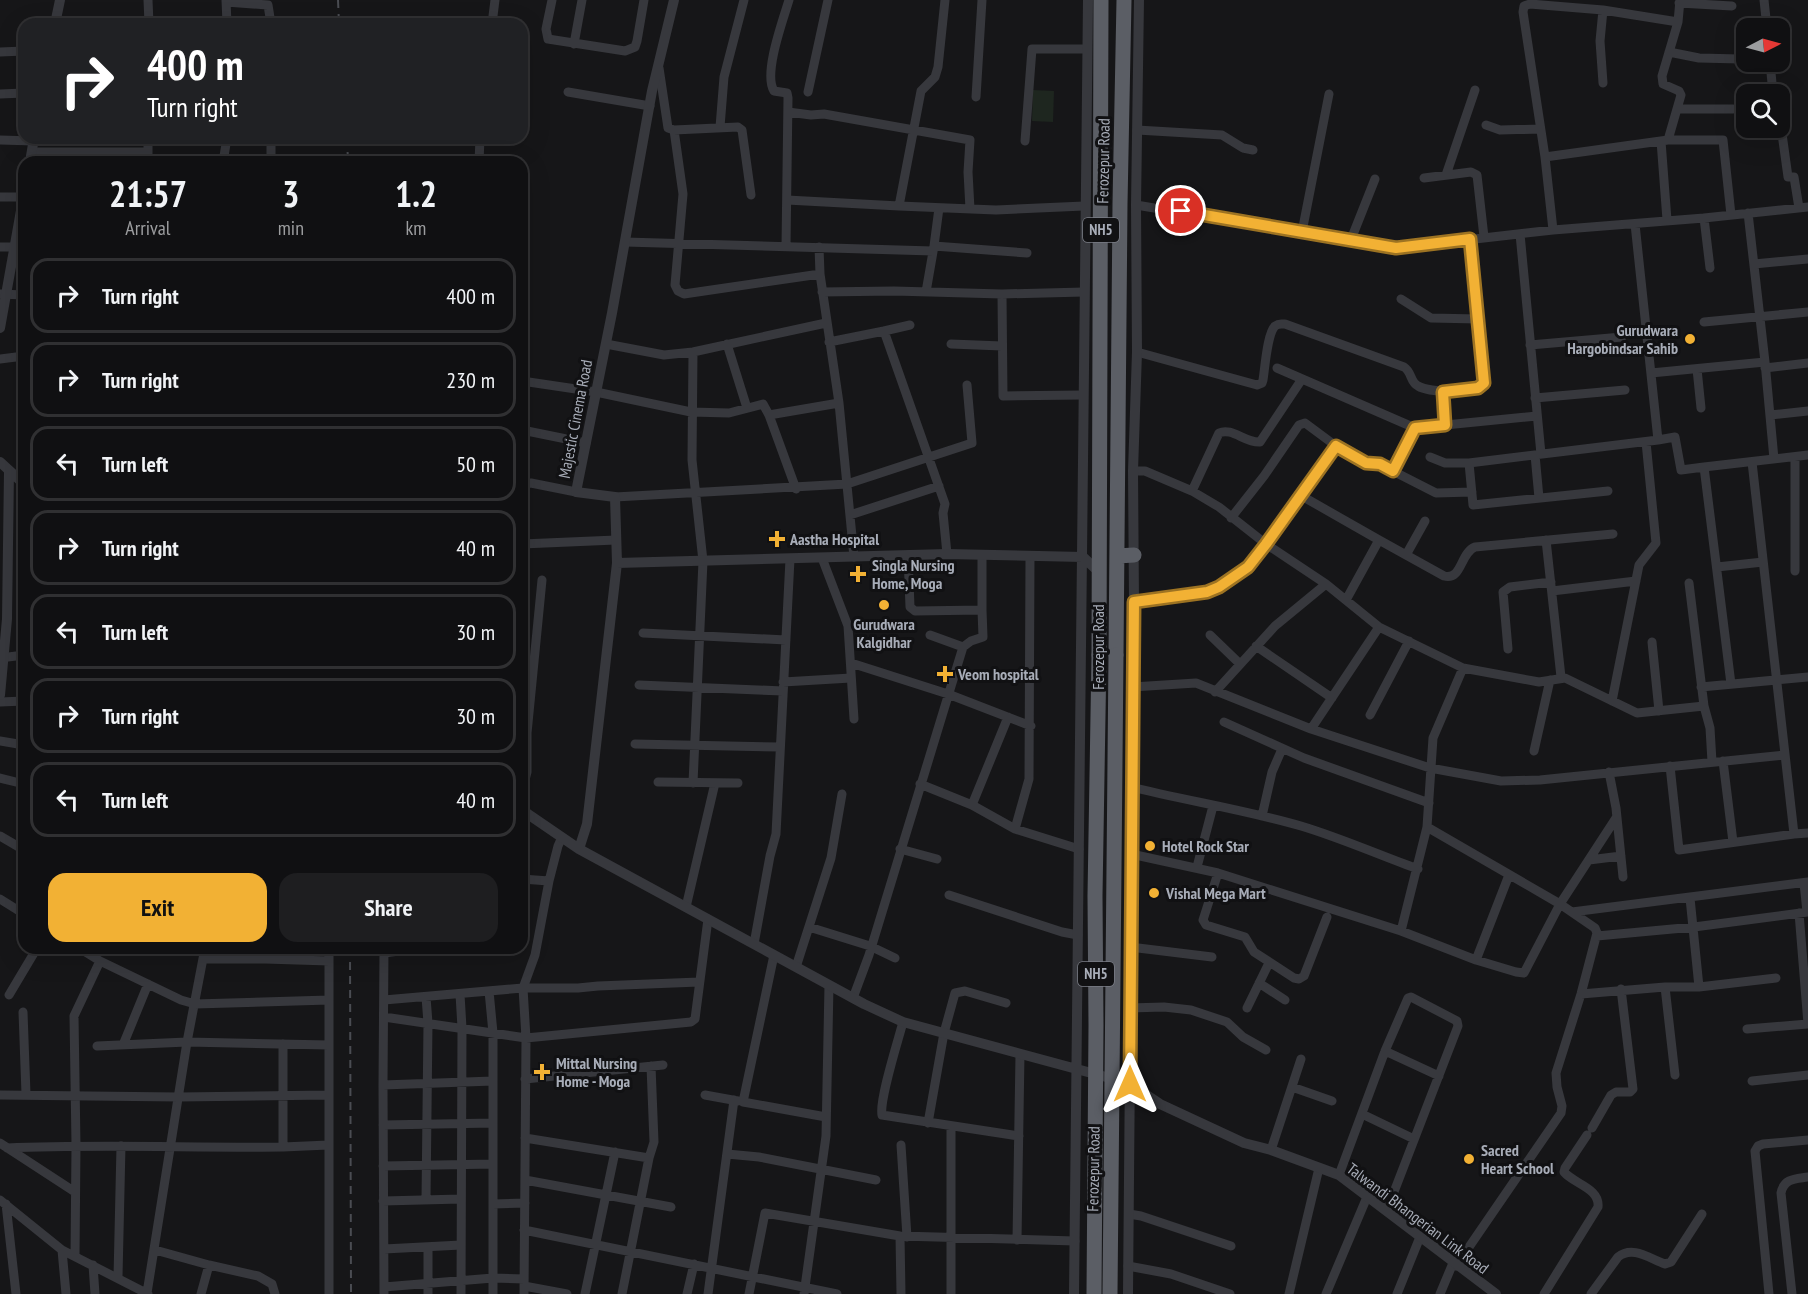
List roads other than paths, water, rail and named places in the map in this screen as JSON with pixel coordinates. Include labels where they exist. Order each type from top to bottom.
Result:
[{"type":"highway","name":"Ferozepur Road","points":[[1094,1294],[1101,0]]},
{"type":"highway","name":"Ferozepur Road","points":[[1110,1294],[1124,0]]},
{"type":"highway","points":[[1117,556],[1134,555]]},
{"type":"street","points":[[56,18],[60,0]]},
{"type":"street","points":[[148,0],[148,18]]},
{"type":"street","points":[[493,18],[495,0]]},
{"type":"street","points":[[552,0],[546,29],[547,37],[551,40],[631,51],[637,41],[644,0]]},
{"type":"street","points":[[574,44],[582,0]]},
{"type":"street","name":"Majestic Cinema Road","points":[[615,497],[576,492],[650,106],[674,0]]},
{"type":"street","points":[[720,127],[724,77],[744,0]]},
{"type":"street","points":[[786,246],[788,95],[774,91],[770,82],[774,55],[789,0]]},
{"type":"street","points":[[808,92],[828,0]]},
{"type":"street","points":[[899,206],[921,91],[935,77],[938,67],[945,0]]},
{"type":"street","points":[[976,97],[982,0]]},
{"type":"street","points":[[1074,1294],[1088,0]]},
{"type":"street","points":[[1128,1294],[1133,471],[1137,352],[1136,205],[1139,0]]},
{"type":"street","points":[[1764,0],[1766,18]]},
{"type":"street","points":[[227,18],[226,1],[268,5],[271,18]]},
{"type":"street","points":[[1667,220],[1664,141],[1681,98],[1680,92],[1666,87],[1662,80],[1678,22],[1680,2],[1732,6]]},
{"type":"street","points":[[1553,230],[1524,6],[1565,4],[1678,22]]},
{"type":"street","points":[[1603,10],[1600,41],[1603,83]]},
{"type":"street","points":[[1025,141],[1032,49],[1087,49]]},
{"type":"street","points":[[0,52],[18,51]]},
{"type":"street","points":[[1669,52],[1699,58],[1736,59]]},
{"type":"street","points":[[658,66],[668,128],[674,130],[738,127],[742,130],[751,195]]},
{"type":"street","points":[[1446,175],[1474,90]]},
{"type":"street","points":[[568,92],[650,106]]},
{"type":"street","points":[[0,94],[18,93]]},
{"type":"street","points":[[1302,232],[1329,94]]},
{"type":"street","points":[[1677,109],[1733,109]]},
{"type":"street","points":[[788,112],[824,114],[970,140],[968,172],[970,209]]},
{"type":"street","points":[[1486,125],[1500,130],[1540,129]]},
{"type":"street","points":[[674,130],[682,194],[675,285],[681,293],[820,274]]},
{"type":"street","points":[[1137,130],[1222,135],[1243,148],[1253,150]]},
{"type":"street","points":[[1136,205],[1396,248],[1553,230],[1803,208],[1794,177],[1788,177],[1783,138]]},
{"type":"street","points":[[0,140],[32,148],[135,156]]},
{"type":"street","points":[[1545,157],[1664,141],[1724,140],[1731,215]]},
{"type":"street","points":[[1424,177],[1471,172],[1477,175],[1484,237]]},
{"type":"street","points":[[1350,242],[1375,179]]},
{"type":"street","points":[[0,197],[18,199]]},
{"type":"street","points":[[787,200],[996,210],[1084,206]]},
{"type":"street","points":[[926,292],[939,208]]},
{"type":"street","points":[[1748,213],[1774,459]]},
{"type":"street","points":[[1704,218],[1710,268]]},
{"type":"street","points":[[1635,224],[1658,440]]},
{"type":"street","points":[[0,328],[3,295],[18,226]]},
{"type":"street","points":[[1520,234],[1537,416],[1539,498]]},
{"type":"street","points":[[1137,352],[1257,385],[1263,380],[1273,329],[1279,324],[1285,324],[1404,367],[1411,372],[1414,383],[1418,387],[1443,392],[1478,388],[1484,383],[1470,239]]},
{"type":"street","points":[[625,242],[1027,253]]},
{"type":"street","points":[[0,247],[14,247]]},
{"type":"street","points":[[819,248],[822,292],[839,403],[854,557]]},
{"type":"street","points":[[1754,264],[1808,259]]},
{"type":"street","points":[[822,292],[1002,294],[1084,292]]},
{"type":"street","points":[[1002,294],[1003,396],[1083,395]]},
{"type":"street","points":[[1401,299],[1431,318],[1478,319]]},
{"type":"street","points":[[1704,322],[1808,312]]},
{"type":"street","points":[[606,344],[664,355],[826,323]]},
{"type":"street","points":[[829,342],[910,325]]},
{"type":"street","points":[[884,331],[945,504],[943,513],[947,554]]},
{"type":"street","points":[[1530,345],[1622,337]]},
{"type":"street","points":[[728,344],[747,408]]},
{"type":"street","points":[[951,344],[1002,346]]},
{"type":"street","points":[[693,351],[691,412],[695,492],[703,561],[693,783]]},
{"type":"street","points":[[0,359],[18,357]]},
{"type":"street","points":[[1651,373],[1808,363]]},
{"type":"street","points":[[1277,368],[1415,428],[1537,416]]},
{"type":"street","points":[[1697,369],[1701,408]]},
{"type":"street","points":[[1192,491],[1219,433],[1227,431],[1251,442],[1260,442],[1302,379]]},
{"type":"street","points":[[528,382],[596,392],[691,412],[729,413],[762,404],[769,415],[796,489]]},
{"type":"street","points":[[579,849],[587,824],[617,563],[615,497],[796,489],[848,484],[972,443],[967,385]]},
{"type":"street","points":[[1535,398],[1625,390]]},
{"type":"street","points":[[1443,392],[1445,425]]},
{"type":"street","points":[[769,415],[839,403]]},
{"type":"street","points":[[1770,415],[1808,411]]},
{"type":"street","points":[[1231,518],[1264,476],[1299,425],[1307,424],[1336,446],[1366,463],[1380,464],[1436,493],[1472,492]]},
{"type":"street","points":[[1393,471],[1415,428]]},
{"type":"street","points":[[528,431],[586,443]]},
{"type":"street","points":[[1430,457],[1445,463],[1469,463],[1675,437],[1681,470],[1808,455]]},
{"type":"street","points":[[1611,701],[1639,565],[1656,543],[1646,442]]},
{"type":"street","points":[[1134,602],[1201,594],[1213,590],[1248,567],[1336,446]]},
{"type":"street","points":[[1795,457],[1795,571]]},
{"type":"street","points":[[0,462],[18,479]]},
{"type":"street","points":[[1752,462],[1794,834]]},
{"type":"street","points":[[1469,463],[1473,505],[1608,491]]},
{"type":"street","points":[[1704,467],[1731,684]]},
{"type":"street","points":[[0,695],[9,471]]},
{"type":"street","points":[[1133,471],[1145,471],[1192,491],[1219,507],[1266,544],[1326,584],[1379,627],[1463,668],[1539,682],[1561,677],[1637,713],[1704,706]]},
{"type":"street","points":[[528,483],[576,492]]},
{"type":"street","points":[[850,515],[939,486]]},
{"type":"street","points":[[1300,495],[1444,576],[1450,577],[1456,574],[1471,548],[1613,534]]},
{"type":"street","points":[[1406,555],[1425,521]]},
{"type":"street","points":[[528,544],[616,540]]},
{"type":"street","points":[[1346,600],[1379,540]]},
{"type":"street","points":[[1546,540],[1561,677]]},
{"type":"street","points":[[617,563],[947,554],[1083,557],[1098,571]]},
{"type":"street","points":[[909,555],[912,609],[915,611],[982,610]]},
{"type":"street","points":[[853,998],[963,647],[983,637],[982,555]]},
{"type":"street","points":[[1014,829],[1029,784],[1030,556]]},
{"type":"street","points":[[754,944],[776,834],[790,558]]},
{"type":"street","points":[[822,558],[848,626],[854,719]]},
{"type":"street","points":[[1716,567],[1763,562]]},
{"type":"street","points":[[528,723],[542,580]]},
{"type":"street","points":[[1508,649],[1503,592],[1510,587],[1551,587],[1636,581]]},
{"type":"street","points":[[1689,583],[1701,687],[1710,728],[1712,762]]},
{"type":"street","points":[[1215,692],[1275,626],[1326,584]]},
{"type":"street","points":[[1311,729],[1379,627]]},
{"type":"street","points":[[643,633],[786,640]]},
{"type":"street","points":[[930,635],[963,647]]},
{"type":"street","points":[[1210,635],[1240,664]]},
{"type":"street","points":[[1370,715],[1408,641]]},
{"type":"street","points":[[1652,642],[1659,711]]},
{"type":"street","points":[[1256,646],[1332,698]]},
{"type":"street","points":[[2,658],[18,656]]},
{"type":"street","points":[[851,663],[948,694],[1031,726]]},
{"type":"street","points":[[1401,931],[1427,828],[1434,734],[1463,668]]},
{"type":"street","points":[[1701,687],[1808,677]]},
{"type":"street","points":[[639,685],[698,688],[783,686],[851,678]]},
{"type":"street","points":[[1534,751],[1550,680]]},
{"type":"street","points":[[1132,687],[1191,682],[1311,729],[1430,768],[1508,782],[1784,755]]},
{"type":"street","points":[[0,702],[18,700]]},
{"type":"street","points":[[972,805],[1008,717]]},
{"type":"street","points":[[1224,722],[1282,749],[1430,803]]},
{"type":"street","points":[[0,741],[18,744]]},
{"type":"street","points":[[635,744],[780,747]]},
{"type":"street","points":[[1262,816],[1272,772],[1282,749]]},
{"type":"street","points":[[1723,761],[1733,842]]},
{"type":"street","points":[[1670,766],[1679,850],[1808,833]]},
{"type":"street","points":[[1609,772],[1623,877]]},
{"type":"street","points":[[0,778],[18,782]]},
{"type":"street","points":[[658,782],[738,783]]},
{"type":"street","points":[[686,907],[715,783]]},
{"type":"street","points":[[920,784],[972,805],[1014,829],[1079,849]]},
{"type":"street","points":[[1131,787],[1305,827],[1418,869]]},
{"type":"street","points":[[796,967],[831,858],[842,794]]},
{"type":"street","points":[[1197,867],[1213,806]]},
{"type":"street","name":"Talwandi Bhangerian Link Road","points":[[528,814],[579,849],[853,998],[903,1022],[1130,1084],[1148,1098],[1244,1143],[1271,1150],[1339,1175],[1496,1294]]},
{"type":"street","points":[[1131,854],[1218,873],[1401,931],[1476,960],[1524,973],[1560,904],[1616,818]]},
{"type":"street","points":[[1427,828],[1560,904],[1595,928],[1598,936],[1556,1077],[1562,1106],[1561,1113],[1455,1264],[1440,1294]]},
{"type":"street","points":[[0,836],[18,846]]},
{"type":"street","points":[[524,1286],[526,1038],[523,988],[535,955],[549,880],[562,837]]},
{"type":"street","points":[[900,849],[938,859]]},
{"type":"street","points":[[1589,860],[1621,856]]},
{"type":"street","points":[[1218,873],[1203,920],[1206,926],[1245,937],[1251,949],[1294,978],[1301,978],[1306,971],[1327,917]]},
{"type":"street","points":[[1476,960],[1509,875]]},
{"type":"street","points":[[528,879],[549,880]]},
{"type":"street","points":[[1572,912],[1806,882],[1808,1024],[1748,1029]]},
{"type":"street","points":[[950,895],[1062,932],[1078,935]]},
{"type":"street","points":[[1690,898],[1699,987]]},
{"type":"street","points":[[0,900],[18,910]]},
{"type":"street","points":[[1598,936],[1694,927],[1805,912]]},
{"type":"street","points":[[384,1017],[526,1038],[691,1022],[695,1019],[708,919]]},
{"type":"street","points":[[809,927],[870,946],[895,958]]},
{"type":"street","points":[[1130,947],[1212,957]]},
{"type":"street","points":[[9,995],[33,954]]},
{"type":"street","points":[[89,954],[180,1000],[195,1004],[329,1000]]},
{"type":"street","points":[[3,1202],[62,1250],[118,1277],[132,1290],[148,1294],[187,1042],[204,954]]},
{"type":"street","points":[[265,954],[265,959]]},
{"type":"street","points":[[328,1294],[329,954]]},
{"type":"street","points":[[384,954],[382,1085],[384,1290],[428,1283],[493,1278],[567,1294]]},
{"type":"street","points":[[708,1294],[727,1154],[774,955]]},
{"type":"street","points":[[204,960],[329,961]]},
{"type":"street","points":[[75,1256],[74,1016],[100,961]]},
{"type":"street","points":[[1247,1008],[1269,963]]},
{"type":"street","points":[[1581,994],[1621,989],[1699,987],[1776,978]]},
{"type":"street","points":[[384,1000],[523,988],[578,988],[699,982]]},
{"type":"street","points":[[1259,983],[1286,1000]]},
{"type":"street","points":[[123,1045],[148,984]]},
{"type":"street","points":[[805,1290],[826,1117],[829,985]]},
{"type":"street","points":[[1665,987],[1675,1075]]},
{"type":"street","points":[[1544,1294],[1598,1207],[1599,1200],[1595,1194],[1564,1172],[1565,1168],[1611,1095],[1616,1092],[1630,1092],[1633,1089],[1621,989]]},
{"type":"street","points":[[489,991],[493,1033],[493,1294]]},
{"type":"street","points":[[928,1123],[944,1033],[955,993],[965,991],[1005,1003]]},
{"type":"street","points":[[459,994],[462,1028],[461,1294]]},
{"type":"street","points":[[426,996],[428,1023],[426,1199]]},
{"type":"street","points":[[1339,1175],[1385,1051],[1408,999],[1412,997],[1458,1023],[1387,1210]]},
{"type":"street","points":[[1129,1008],[1164,1007],[1191,1010],[1227,1022],[1243,1037],[1266,1050]]},
{"type":"street","points":[[23,1012],[26,1094]]},
{"type":"street","points":[[903,1022],[881,1114],[884,1117],[1019,1136]]},
{"type":"street","points":[[97,1046],[187,1042],[329,1045]]},
{"type":"street","points":[[283,1044],[283,1147]]},
{"type":"street","points":[[1385,1051],[1439,1076]]},
{"type":"street","points":[[1017,1240],[1020,1054]]},
{"type":"street","points":[[1271,1150],[1301,1059]]},
{"type":"street","points":[[525,1079],[663,1065]]},
{"type":"street","points":[[622,1294],[654,1142],[651,1066]]},
{"type":"street","points":[[1752,1081],[1808,1075]]},
{"type":"street","points":[[382,1085],[493,1082]]},
{"type":"street","points":[[1292,1087],[1332,1101]]},
{"type":"street","points":[[0,1095],[75,1094],[179,1097],[328,1095]]},
{"type":"street","points":[[705,1095],[826,1117]]},
{"type":"street","points":[[1362,1114],[1414,1139]]},
{"type":"street","points":[[383,1125],[493,1123]]},
{"type":"street","points":[[951,1126],[951,1294]]},
{"type":"street","points":[[525,1137],[649,1158]]},
{"type":"street","points":[[1769,1294],[1755,1151],[1763,1144],[1808,1140]]},
{"type":"street","points":[[3,1145],[172,1148],[328,1145]]},
{"type":"street","points":[[3,1145],[75,1192]]},
{"type":"street","points":[[901,1145],[904,1237],[901,1294]]},
{"type":"street","points":[[118,1277],[121,1146]]},
{"type":"street","points":[[585,1294],[615,1152]]},
{"type":"street","points":[[727,1154],[759,1157],[876,1180]]},
{"type":"street","points":[[383,1166],[493,1164]]},
{"type":"street","points":[[1289,1294],[1319,1168]]},
{"type":"street","points":[[1792,1294],[1781,1193],[1782,1187],[1789,1180],[1808,1177]]},
{"type":"street","points":[[525,1180],[671,1207]]},
{"type":"street","points":[[1326,1294],[1367,1197]]},
{"type":"street","points":[[383,1201],[461,1199]]},
{"type":"street","points":[[3,1202],[16,1294]]},
{"type":"street","points":[[493,1204],[525,1203]]},
{"type":"street","points":[[749,1294],[765,1213],[904,1237],[1075,1241]]},
{"type":"street","points":[[1129,1214],[1231,1246]]},
{"type":"street","points":[[1591,1294],[1618,1257],[1624,1253],[1642,1254],[1665,1264],[1671,1262],[1702,1214]]},
{"type":"street","points":[[524,1230],[753,1276],[805,1290],[837,1294]]},
{"type":"street","points":[[1397,1294],[1420,1237]]},
{"type":"street","points":[[384,1248],[461,1245]]},
{"type":"street","points":[[428,1247],[428,1294]]},
{"type":"street","points":[[62,1250],[66,1294]]},
{"type":"street","points":[[154,1250],[267,1280],[272,1284],[275,1294]]},
{"type":"street","points":[[687,1294],[694,1264]]},
{"type":"street","points":[[93,1265],[95,1294]]},
{"type":"street","points":[[201,1294],[209,1265]]},
{"type":"street","points":[[1128,1266],[1171,1274],[1230,1294]]},
{"type":"railway","points":[[338,0],[339,18]]},
{"type":"railway","points":[[347,144],[348,156]]},
{"type":"railway","points":[[350,954],[351,1294]]},
{"type":"place","name":"Gurudwara Hargobindsar Sahib","points":[[1690,339]]},
{"type":"place","name":"Aastha Hospital","points":[[777,539]]},
{"type":"place","name":"Singla Nursing Home, Moga","points":[[858,574]]},
{"type":"place","name":"Gurudwara Kalgidhar","points":[[884,605]]},
{"type":"place","name":"Veom hospital","points":[[945,674]]},
{"type":"place","name":"Hotel Rock Star","points":[[1150,846]]},
{"type":"place","name":"Vishal Mega Mart","points":[[1154,893]]},
{"type":"place","name":"Mittal Nursing Home - Moga","points":[[542,1072]]},
{"type":"place","name":"Sacred Heart School","points":[[1469,1159]]}]
